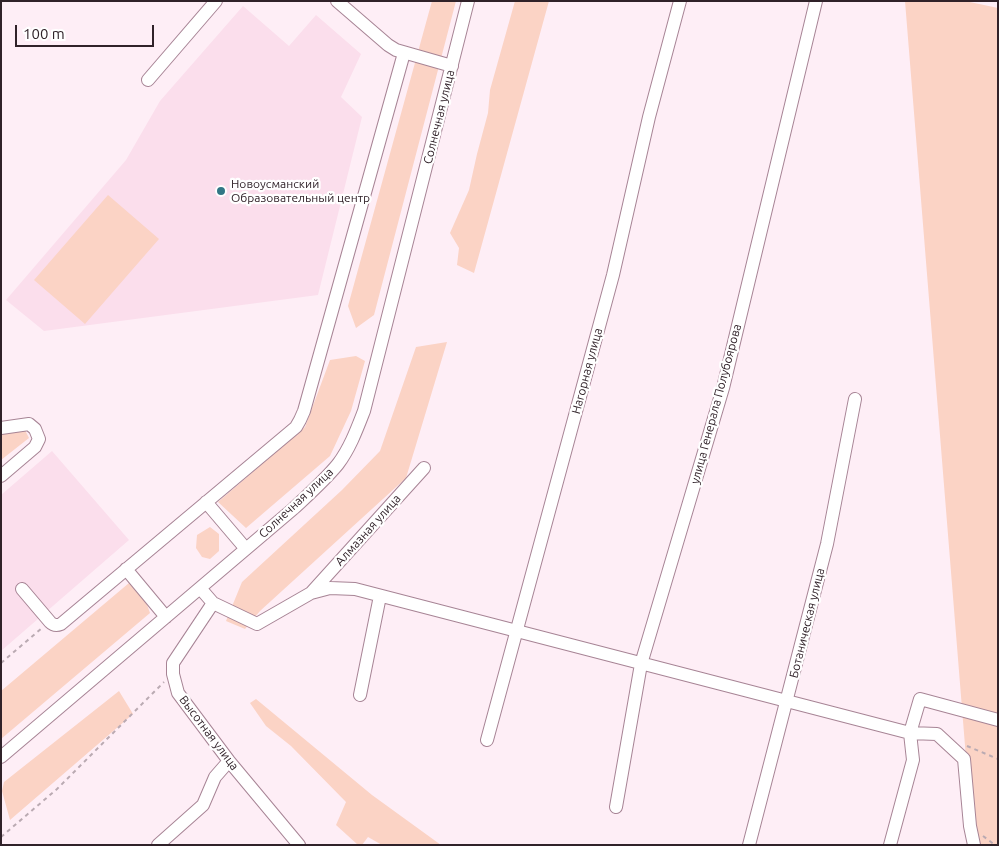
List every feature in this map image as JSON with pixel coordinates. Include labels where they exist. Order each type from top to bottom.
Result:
[{"type":"street","points":[[148,80],[216,1]]},
{"type":"street","points":[[338,1],[396,50],[452,66]]},
{"type":"street","name":"Солнечная улица","points":[[1,757],[246,549],[316,487],[338,463],[351,442],[364,411],[468,1]]},
{"type":"street","name":"Нагорная улица","points":[[487,740],[613,275],[649,117],[680,1]]},
{"type":"street","name":"улица Генерала Полубоярова","points":[[616,807],[641,664],[724,388],[816,1]]},
{"type":"street","points":[[22,589],[52,624],[61,624],[290,432],[300,420],[404,53]]},
{"type":"street","name":"Ботаническая улица","points":[[749,845],[827,544],[855,399]]},
{"type":"street","points":[[1,428],[28,424],[35,430],[39,439],[35,447],[1,476]]},
{"type":"street","name":"Алмазная улица","points":[[311,593],[424,468]]},
{"type":"street","points":[[206,502],[246,549]]},
{"type":"street","points":[[126,569],[166,617]]},
{"type":"street","points":[[200,588],[213,603],[257,624],[311,593],[330,588],[355,590],[910,733],[937,734],[964,758],[970,826],[974,845]]},
{"type":"street","points":[[360,695],[380,596]]},
{"type":"street","points":[[173,674],[173,663],[213,603]]},
{"type":"street","name":"Высотная улица","points":[[173,674],[178,693],[229,761],[299,845]]},
{"type":"street","points":[[890,845],[913,760],[910,733],[920,699],[998,720]]},
{"type":"street","points":[[158,845],[203,805],[215,776],[229,761]]},
{"type":"path","points":[[1,663],[50,622]]},
{"type":"path","points":[[1,837],[57,789],[173,674]]},
{"type":"shaded area","points":[[432,1],[456,1],[374,315],[356,328],[348,306]]},
{"type":"shaded area","points":[[515,1],[549,1],[474,273],[457,265],[459,248],[450,233],[469,190],[488,113],[490,90]]},
{"type":"shaded area","points":[[905,1],[965,1],[998,8],[998,845],[973,845]]},
{"type":"shaded area","name":"Новоусманский Образовательный центр","points":[[243,6],[289,46],[316,15],[361,54],[341,97],[362,117],[318,295],[44,331],[6,300],[126,160],[160,101]]},
{"type":"shaded area","points":[[108,195],[159,239],[85,324],[34,280]]},
{"type":"shaded area","points":[[447,342],[406,478],[260,611],[245,629],[226,621],[242,582],[342,490],[380,451],[416,347]]},
{"type":"shaded area","points":[[356,356],[365,361],[351,411],[330,456],[246,528],[218,502],[305,427],[330,360]]},
{"type":"shaded area","points":[[25,430],[29,438],[1,460],[1,434]]},
{"type":"shaded area","points":[[52,451],[129,540],[1,651],[1,495]]},
{"type":"shaded area","points":[[210,527],[219,534],[219,551],[210,559],[202,557],[196,548],[197,535]]},
{"type":"shaded area","points":[[129,583],[144,596],[150,613],[1,739],[1,691]]},
{"type":"shaded area","points":[[119,691],[133,714],[10,820],[2,791],[4,782]]},
{"type":"shaded area","points":[[256,699],[372,795],[441,845],[382,845],[368,837],[362,845],[358,845],[336,825],[346,802],[291,746],[266,726],[250,703]]},
{"type":"place","name":"Новоусманский Образовательный центр","points":[[221,191]]}]
